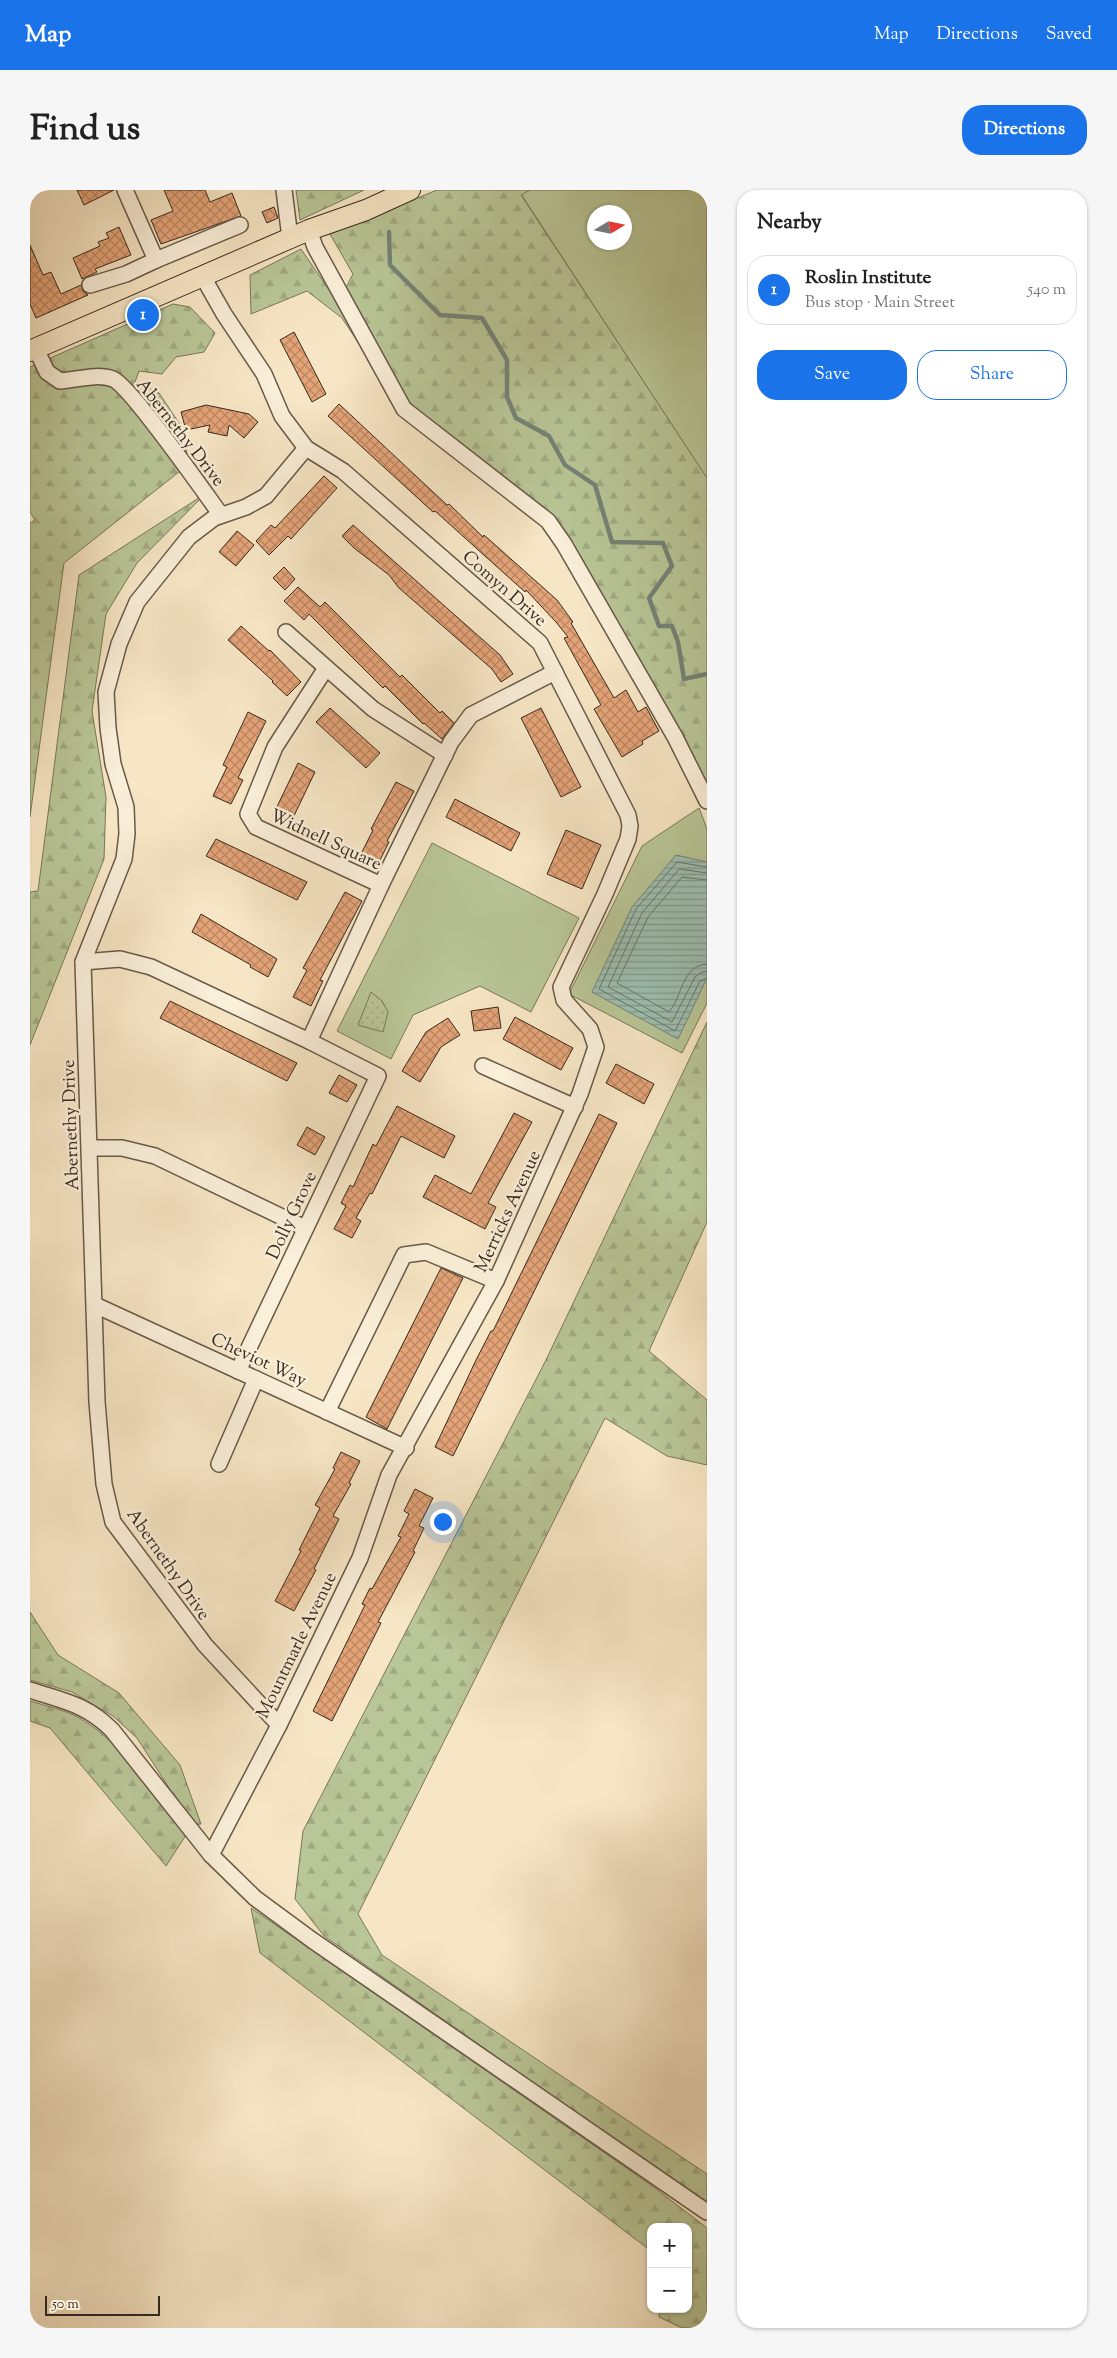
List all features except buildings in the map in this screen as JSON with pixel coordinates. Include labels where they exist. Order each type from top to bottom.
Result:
[{"type":"main road","points":[[32,350],[290,238],[366,210],[410,190]]},
{"type":"street","points":[[124,190],[156,260]]},
{"type":"street","points":[[284,190],[290,238]]},
{"type":"street","points":[[90,285],[126,274],[240,225]]},
{"type":"street","points":[[309,230],[315,246],[404,409],[548,521],[564,544],[675,737],[707,801]]},
{"type":"street","name":"Comyn Drive","points":[[203,277],[224,314],[264,374],[282,416],[306,448],[343,471],[540,643],[628,815],[630,826],[628,839],[605,894],[561,987]]},
{"type":"street","name":"Abernethy Drive","points":[[32,350],[47,372],[60,381],[98,376],[115,380],[134,400],[221,515]]},
{"type":"street","name":"Abernethy Drive","points":[[279,1724],[204,1645],[113,1522],[104,1484],[98,1402],[83,962],[124,859],[127,834],[126,807],[113,764],[106,692],[122,636],[137,602],[190,537],[221,515],[246,507],[266,496],[306,448]]},
{"type":"street","points":[[286,632],[373,709],[445,756]]},
{"type":"street","name":"Widnell Square","points":[[326,668],[275,747],[248,814],[256,827],[381,885]]},
{"type":"street","name":"Widnell Square","points":[[310,1041],[381,885],[451,742],[471,715],[555,672]]},
{"type":"street","points":[[83,962],[120,959],[151,967],[310,1041]]},
{"type":"street","name":"Merricks Avenue","points":[[406,1448],[496,1281],[574,1107],[596,1047],[590,1029],[564,1000],[561,987]]},
{"type":"street","name":"Dolly Grove","points":[[238,1371],[378,1076],[310,1041]]},
{"type":"street","points":[[483,1066],[574,1107]]},
{"type":"street","points":[[90,1148],[122,1148],[155,1156],[305,1228]]},
{"type":"street","points":[[327,1412],[404,1255],[426,1252],[496,1281]]},
{"type":"street","name":"Cheviot Way","points":[[95,1305],[406,1448]]},
{"type":"street","points":[[219,1464],[256,1379]]},
{"type":"street","name":"Mountmarle Avenue","points":[[212,1855],[279,1724],[360,1558],[390,1475],[406,1448]]},
{"type":"street","points":[[31,1690],[67,1701],[97,1716],[112,1730],[212,1855],[255,1898],[312,1940],[707,2212]]},
{"type":"green space","points":[[296,190],[364,190],[300,220]]},
{"type":"green space","points":[[437,190],[530,190],[521,195],[707,478],[707,793],[553,523],[430,425],[363,350],[342,318],[307,291],[251,314],[250,275],[301,249],[338,303],[353,274],[330,234]]},
{"type":"green space","points":[[530,190],[707,190],[707,479],[521,194]]},
{"type":"green space","points":[[173,304],[190,307],[215,333],[204,352],[176,357],[162,374],[139,371],[135,382],[159,393],[181,426],[189,464],[64,563],[30,817],[30,523],[35,520],[30,512],[30,367]]},
{"type":"green space","points":[[205,494],[137,563],[106,614],[92,711],[106,797],[104,859],[30,1045],[30,892],[38,891],[79,575]]},
{"type":"green space","points":[[699,808],[707,829],[707,1003],[682,1053],[569,994],[642,846]]},
{"type":"green space","points":[[432,843],[579,918],[531,1012],[480,986],[413,1015],[391,1059],[337,1031]]},
{"type":"green space","points":[[371,992],[382,1001],[388,1012],[383,1032],[358,1025]]},
{"type":"green space","points":[[707,1022],[707,1222],[649,1351],[707,1400],[707,1465],[667,1456],[605,1418],[358,1914],[382,1955],[707,2174],[707,2204],[324,1936],[295,1899],[303,1831],[546,1360]]},
{"type":"green space","points":[[30,1612],[58,1655],[119,1693],[180,1765],[201,1824],[193,1825],[137,1738],[113,1716],[72,1692],[30,1680]]},
{"type":"green space","points":[[30,1701],[81,1719],[112,1742],[138,1772],[186,1835],[166,1866],[50,1728],[30,1721]]},
{"type":"green space","points":[[251,1908],[651,2185],[707,2228],[707,2328],[682,2328],[659,2317],[660,2313],[692,2313],[692,2223],[647,2223],[647,2248],[260,1953]]},
{"type":"water","points":[[676,855],[707,862],[707,978],[678,1039],[592,992],[632,907]]},
{"type":"waterway","points":[[389,232],[390,265],[440,315],[482,318],[507,360],[507,397],[516,418],[549,436],[565,465],[595,485],[612,542],[663,543],[672,566],[649,598],[659,626],[672,626],[678,642],[684,679],[707,674]]},
{"type":"place","name":"Roslin Institute","points":[[143,315]]}]
